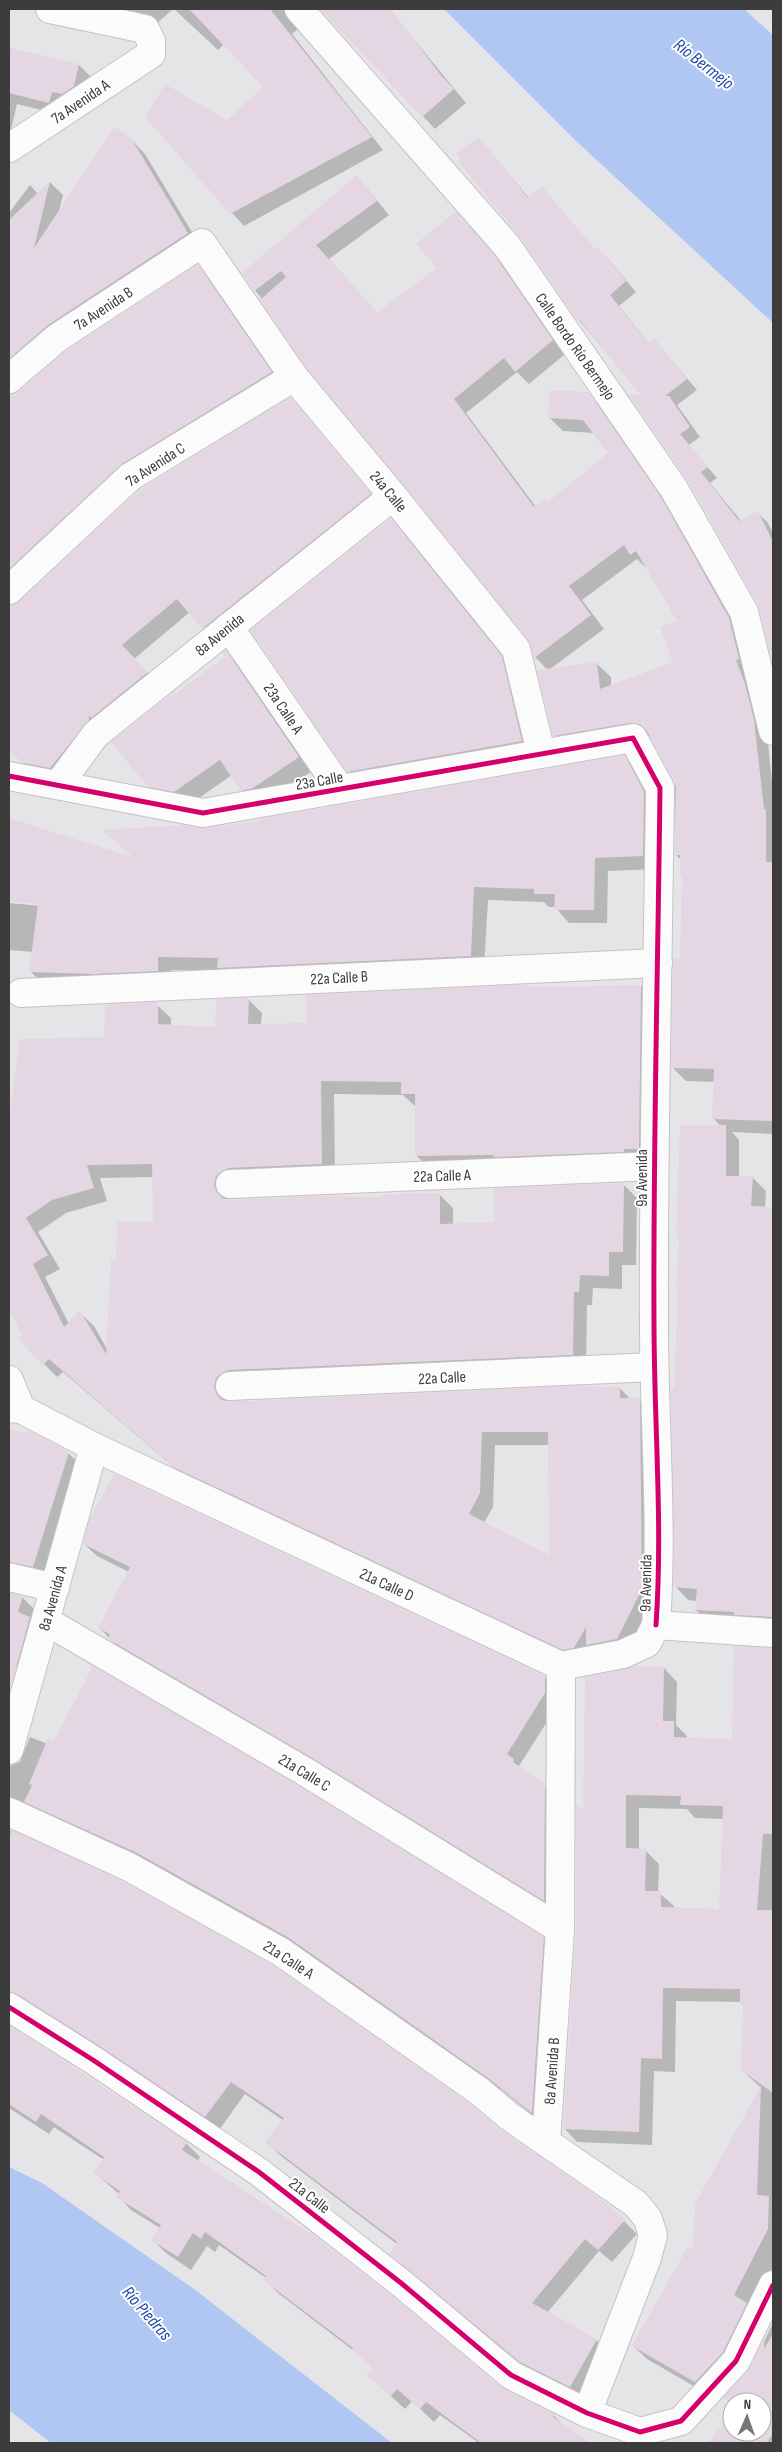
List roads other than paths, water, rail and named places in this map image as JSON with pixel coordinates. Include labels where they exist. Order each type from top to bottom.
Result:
[{"type":"street","name":"7a Avenida A","points":[[9,148],[151,54],[151,41],[145,29],[50,9]]},
{"type":"street","name":"Calle Bordo Río Bermejo","points":[[299,9],[507,246],[674,489],[744,612],[773,731]]},
{"type":"street","name":"24a Calle","points":[[202,243],[294,377],[516,649],[541,754]]},
{"type":"street","name":"7a Avenida B","points":[[9,379],[57,338],[202,243]]},
{"type":"street","name":"7a Avenida C","points":[[9,590],[130,477],[294,377]]},
{"type":"street","name":"8a Avenida","points":[[58,786],[96,734],[393,496]]},
{"type":"street","name":"23a Calle A","points":[[229,626],[340,789]]},
{"type":"street","name":"23a Calle","points":[[9,776],[203,813],[633,738]]},
{"type":"street","name":"9a Avenida","points":[[633,738],[660,788],[654,1166],[654,1368],[659,1588],[656,1626]]},
{"type":"street","name":"22a Calle B","points":[[21,993],[658,963]]},
{"type":"street","name":"22a Calle A","points":[[230,1184],[654,1166]]},
{"type":"street","name":"22a Calle","points":[[230,1386],[654,1368]]},
{"type":"street","points":[[9,1380],[15,1408]]},
{"type":"street","name":"21a Calle D","points":[[15,1408],[94,1447],[561,1666]]},
{"type":"street","name":"8a Avenida A","points":[[9,1750],[13,1717],[46,1621],[94,1447]]},
{"type":"street","points":[[9,1577],[55,1588]]},
{"type":"street","name":"21a Calle C","points":[[46,1621],[304,1771],[560,1930]]},
{"type":"street","points":[[561,1666],[623,1654],[647,1643],[656,1626],[773,1633]]},
{"type":"street","name":"8a Avenida B","points":[[546,2142],[560,1930],[561,1666]]},
{"type":"street","name":"21a Calle A","points":[[9,1812],[129,1867],[281,1952],[479,2091],[510,2117],[546,2142]]},
{"type":"street","name":"21a Calle","points":[[9,2008],[92,2060],[259,2172],[401,2282],[511,2375],[587,2413]]},
{"type":"street","points":[[546,2142],[636,2204],[648,2219],[653,2235],[647,2258],[587,2413],[640,2432],[680,2421],[736,2361],[773,2285]]},
{"type":"water","name":"Río Bermejo","points":[[444,9],[744,9],[773,35],[773,323],[575,140]]},
{"type":"water","name":"Río Piedras","points":[[9,2167],[42,2183],[194,2289],[392,2443],[51,2443],[9,2410]]}]
